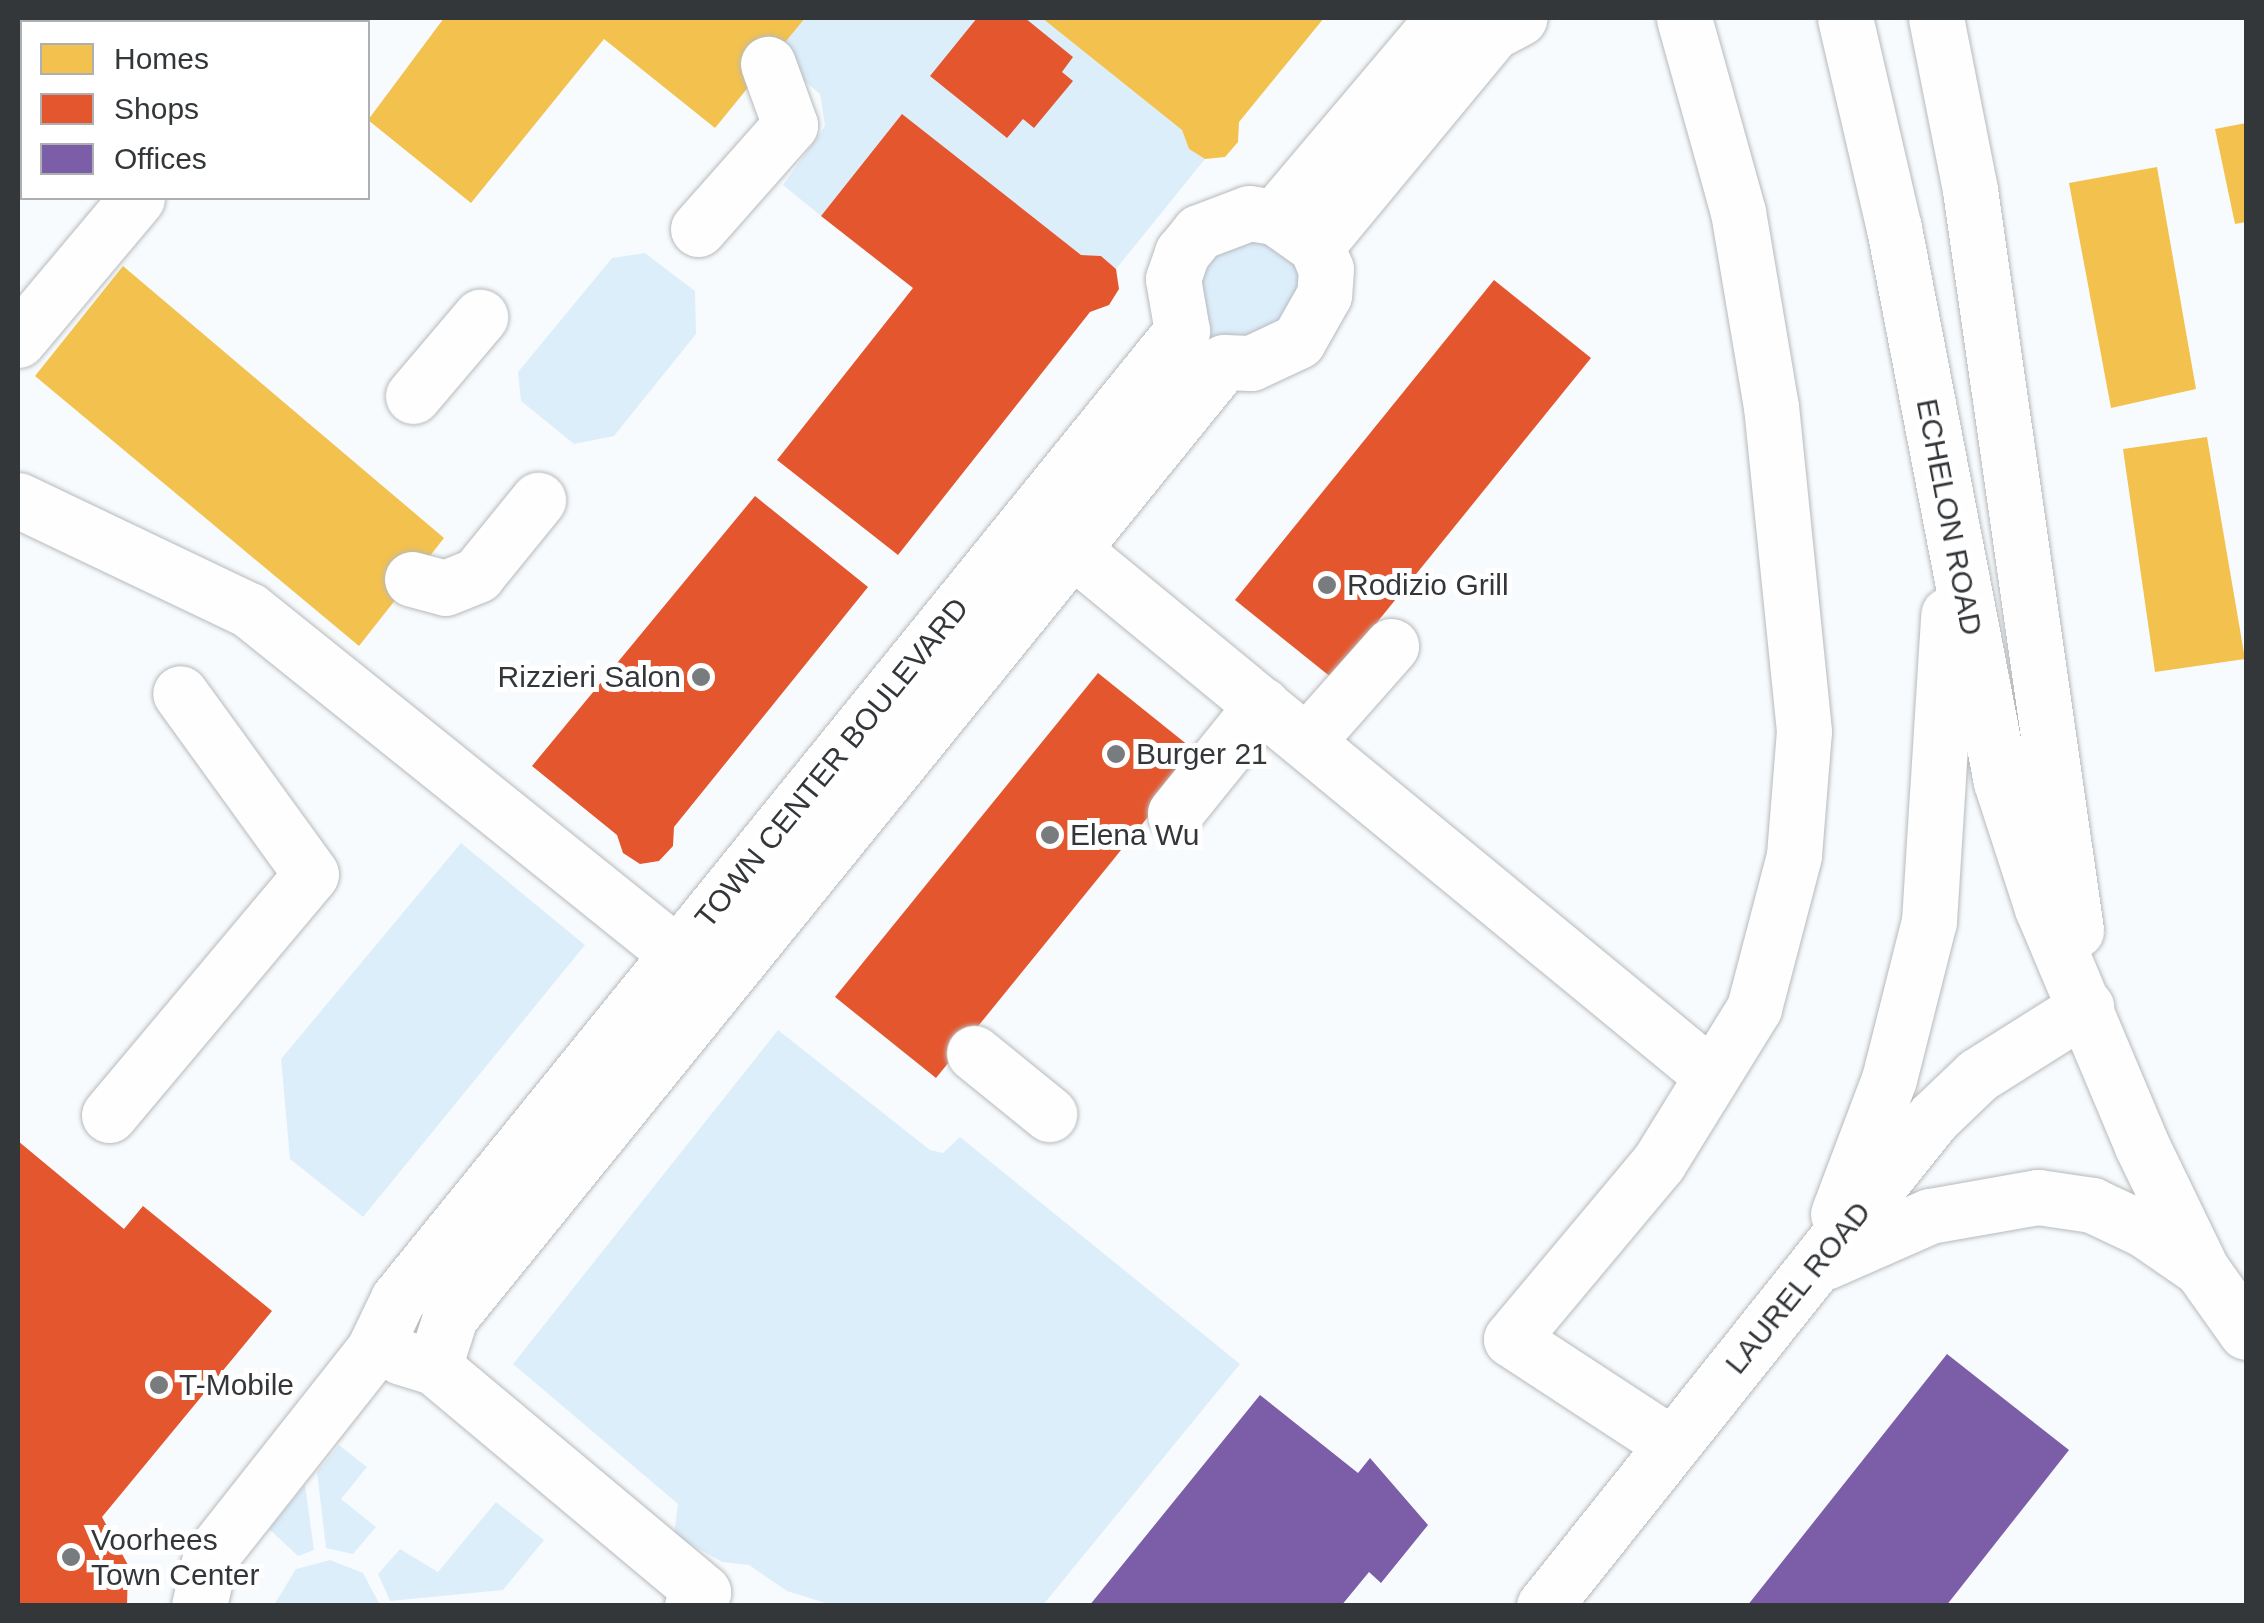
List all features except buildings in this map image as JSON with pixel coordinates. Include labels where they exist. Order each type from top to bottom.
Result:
[{"type":"street","points":[[1296,232],[1442,18]]},
{"type":"street","points":[[1296,232],[1493,32],[1519,18]]},
{"type":"street","points":[[1670,1443],[1511,1340],[1659,1162],[1754,1008],[1794,856],[1804,731],[1766,378],[1738,212],[1684,18]]},
{"type":"street","name":"ECHELON ROAD","points":[[1845,18],[1891,210],[2001,782],[2042,908],[2140,1144],[2202,1270],[2246,1332]]},
{"type":"street","name":"ECHELON ROAD","points":[[1936,18],[1970,190],[2086,1007]]},
{"type":"street","points":[[698,229],[790,125],[768,64]]},
{"type":"street","points":[[18,340],[135,200]]},
{"type":"street","name":"TOWN CENTER BOULEVARD","points":[[198,1606],[210,1556],[238,1515],[374,1349],[398,1300],[697,970],[1052,533],[1224,362],[1276,356],[1298,341],[1324,295],[1326,269],[1296,232],[1222,219],[1182,253],[1173,292],[1182,331],[1052,533]]},
{"type":"street","points":[[414,396],[480,317]]},
{"type":"street","points":[[18,500],[249,610],[697,970]]},
{"type":"street","points":[[412,579],[445,588],[477,575],[538,500]]},
{"type":"street","points":[[1052,533],[1712,1076]]},
{"type":"street","points":[[1818,1265],[1889,1079],[1929,921],[1952,542]]},
{"type":"street","points":[[1307,741],[1390,646]]},
{"type":"street","points":[[109,1115],[311,874],[180,693]]},
{"type":"street","points":[[1175,813],[1262,705]]},
{"type":"street","name":"TOWN CENTER BOULEVARD","points":[[434,1367],[450,1317],[697,970]]},
{"type":"street","name":"LAUREL ROAD","points":[[1544,1606],[1670,1443],[1818,1265],[1933,1118],[1978,1075],[2086,1007]]},
{"type":"street","points":[[974,1053],[1049,1114]]},
{"type":"street","points":[[1818,1265],[1930,1216],[2038,1197],[2092,1205],[2145,1230],[2202,1270]]},
{"type":"street","points":[[374,1349],[434,1367],[698,1599]]},
{"type":"shaded area","points":[[804,18],[1042,18],[1182,130],[1189,149],[1205,159],[1116,269],[1101,256],[1081,255],[902,115],[821,216],[783,185],[825,126],[820,94],[774,56]]},
{"type":"shaded area","points":[[1230,231],[1288,245],[1306,284],[1290,322],[1203,358],[1200,258]]},
{"type":"shaded area","points":[[645,253],[695,291],[696,334],[614,436],[574,444],[521,401],[518,372],[612,258]]},
{"type":"shaded area","points":[[461,843],[585,945],[363,1217],[290,1159],[281,1059]]},
{"type":"shaded area","points":[[778,1030],[930,1150],[943,1153],[960,1137],[1240,1364],[1043,1605],[835,1606],[787,1591],[749,1565],[722,1562],[674,1535],[678,1504],[513,1364]]},
{"type":"shaded area","points":[[339,1445],[367,1467],[341,1499],[376,1527],[353,1554],[326,1548],[317,1472]]},
{"type":"shaded area","points":[[305,1485],[314,1550],[298,1556],[269,1529]]},
{"type":"shaded area","points":[[496,1502],[544,1540],[503,1590],[390,1601],[378,1574],[400,1549],[438,1572]]},
{"type":"shaded area","points":[[330,1560],[363,1573],[380,1605],[274,1605],[296,1569]]},
{"type":"place","name":"Rodizio Grill","points":[[1327,585]]},
{"type":"place","name":"Rizzieri Salon","points":[[701,677]]},
{"type":"place","name":"Burger 21","points":[[1116,754]]},
{"type":"place","name":"Elena Wu","points":[[1050,835]]},
{"type":"place","name":"T-Mobile","points":[[159,1385]]},
{"type":"place","name":"Voorhees Town Center","points":[[71,1557]]}]
